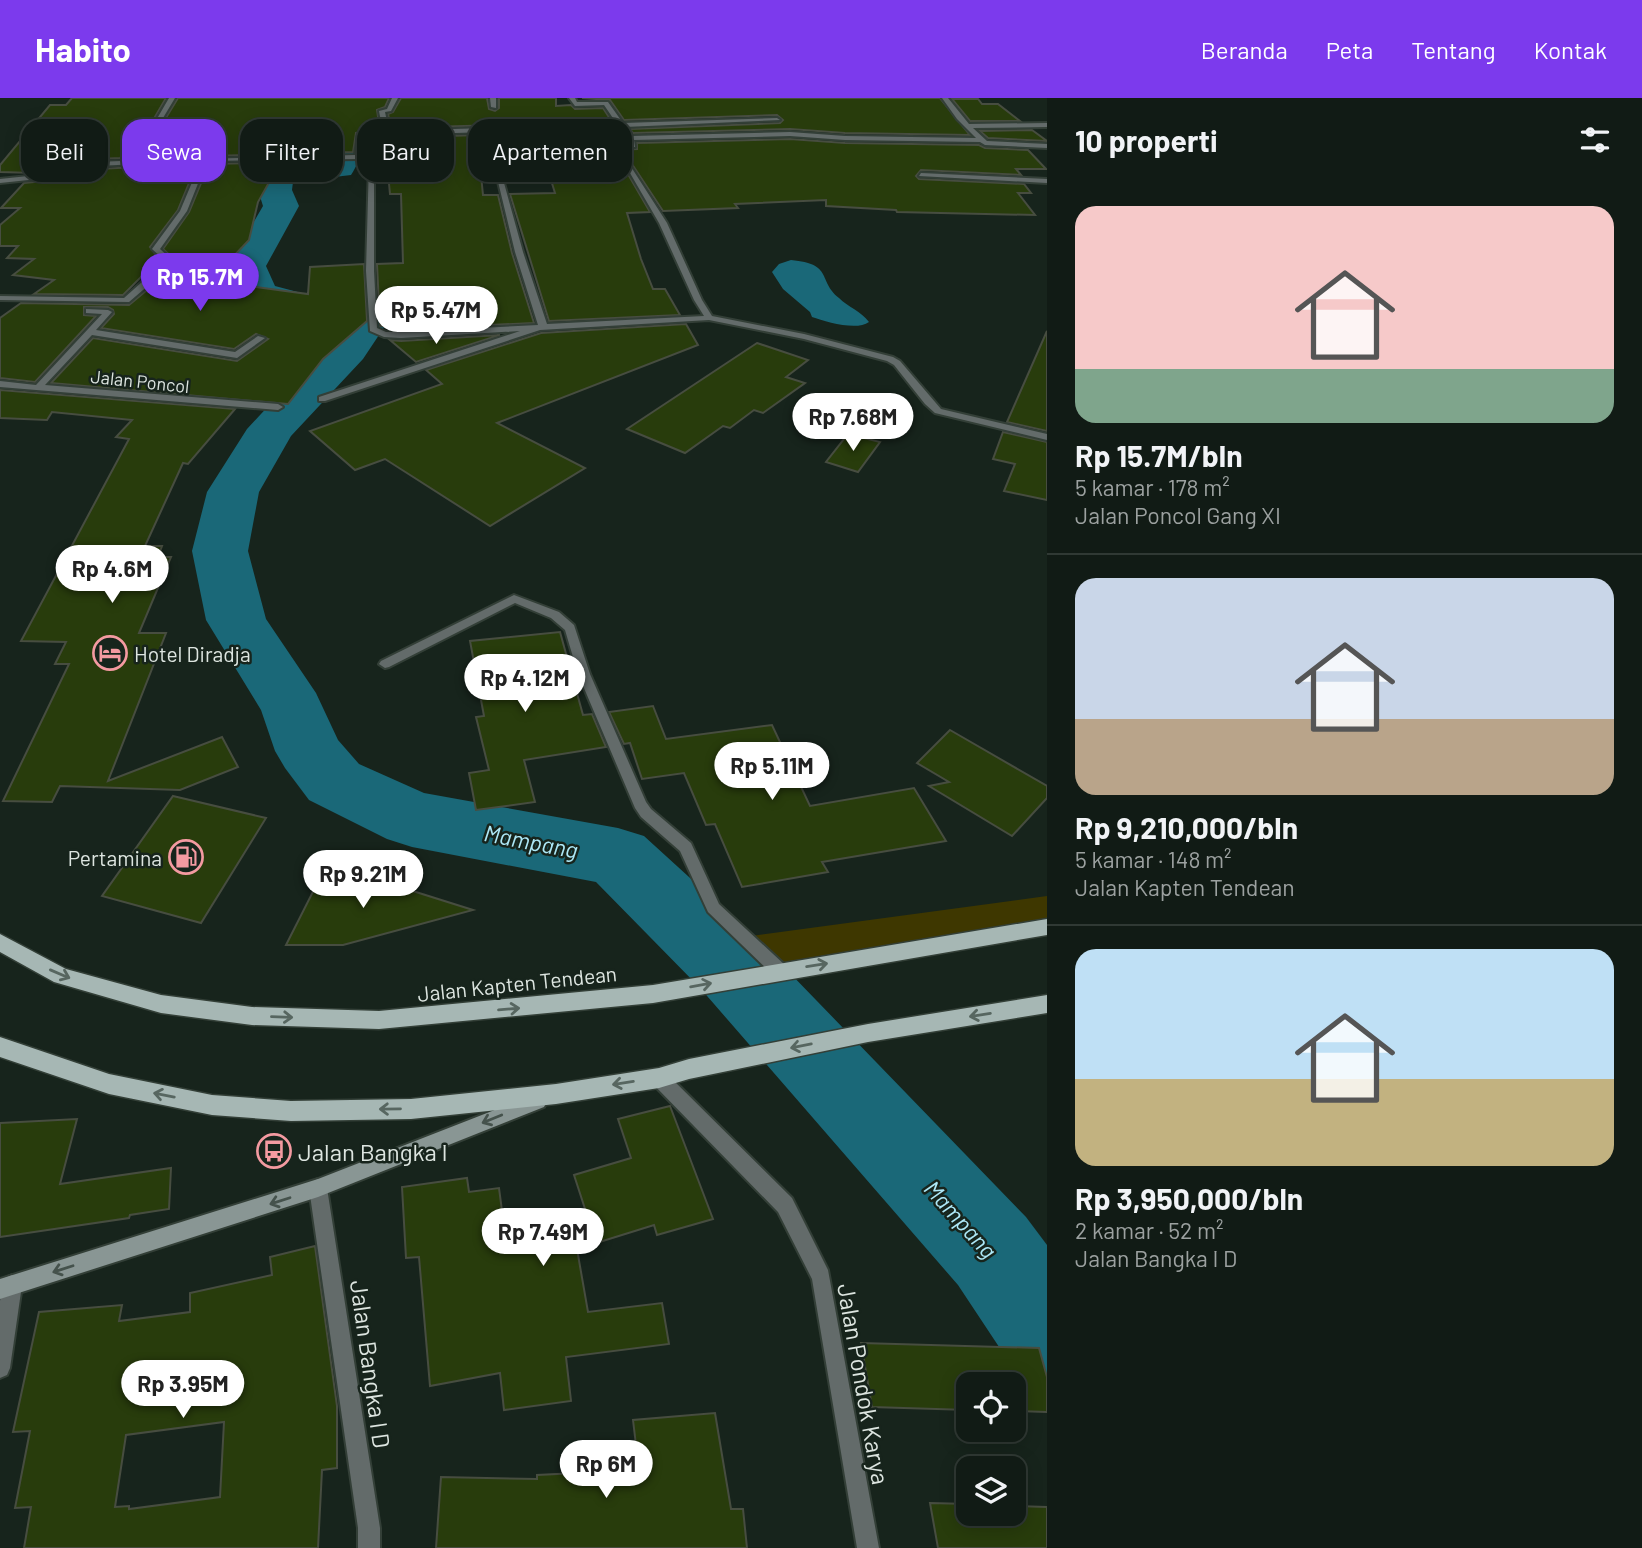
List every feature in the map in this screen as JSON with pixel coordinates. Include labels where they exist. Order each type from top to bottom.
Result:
[{"type":"main road","name":"Jalan Kapten Tendean","points":[[0,942],[61,976],[161,1004],[252,1016],[379,1020],[653,994],[1047,927]]},
{"type":"main road","points":[[0,1047],[109,1084],[212,1105],[291,1111],[411,1109],[556,1094],[659,1078],[689,1069],[868,1033],[1047,1004]]},
{"type":"street","points":[[160,119],[173,98]]},
{"type":"street","points":[[383,119],[382,111],[389,110],[395,98]]},
{"type":"street","points":[[493,98],[494,107]]},
{"type":"street","points":[[572,98],[575,104],[606,103],[617,119]]},
{"type":"street","points":[[945,98],[981,140]]},
{"type":"street","points":[[632,125],[778,120]]},
{"type":"street","points":[[967,126],[1047,125]]},
{"type":"street","points":[[632,138],[790,134],[845,138],[981,140],[1047,146]]},
{"type":"street","points":[[226,159],[355,158],[357,149]]},
{"type":"street","points":[[0,181],[69,175],[96,163],[122,163]]},
{"type":"street","points":[[632,172],[663,223],[709,318]]},
{"type":"street","points":[[921,175],[1047,181]]},
{"type":"street","points":[[0,298],[126,300],[154,276],[167,259],[156,249],[161,236],[178,221],[196,182]]},
{"type":"street","points":[[371,182],[370,271],[373,329],[384,334],[709,318],[804,337],[890,359],[897,363],[938,411],[1047,436]]},
{"type":"street","points":[[501,182],[519,252],[544,326]]},
{"type":"street","points":[[40,386],[108,312],[89,311]]},
{"type":"street","points":[[322,399],[544,326]]},
{"type":"street","points":[[90,332],[237,355],[261,338]]},
{"type":"street","name":"Jalan Poncol","points":[[0,384],[278,407]]},
{"type":"street","points":[[385,664],[514,599],[555,615],[570,628],[584,674],[640,804],[646,813],[686,847],[713,908],[780,971]]},
{"type":"street","name":"Jalan Pondok Karya","points":[[659,1078],[785,1205],[821,1276],[867,1548]]},
{"type":"street","points":[[0,1368],[6,1287],[318,1188],[556,1094]]},
{"type":"street","name":"Jalan Bangka I D","points":[[318,1188],[369,1528],[369,1548]]},
{"type":"shaded area","points":[[1047,896],[1047,927],[780,971],[743,937]]},
{"type":"water","points":[[791,260],[814,265],[823,274],[832,291],[869,322],[849,326],[812,317],[810,312],[783,289],[772,272],[779,264]]},
{"type":"building","points":[[72,98],[166,98],[154,119],[122,119],[120,158],[108,158],[108,119],[38,119],[50,105],[66,105]]},
{"type":"building","points":[[178,98],[389,98],[385,107],[377,110],[378,119],[357,119],[353,152],[343,152],[343,119],[240,119],[240,155],[226,155],[226,119],[165,119]]},
{"type":"building","points":[[401,98],[487,98],[489,109],[495,111],[499,108],[499,98],[556,98],[556,106],[571,105],[575,109],[603,108],[610,119],[468,119],[468,126],[454,126],[454,119],[389,119],[388,114],[393,112]]},
{"type":"building","points":[[582,98],[940,98],[970,135],[845,133],[790,129],[633,133],[632,129],[780,123],[783,120],[777,115],[623,119],[610,100]]},
{"type":"building","points":[[952,99],[978,99],[982,104],[998,104],[1020,121],[970,121]]},
{"type":"building","points":[[1032,130],[1047,141],[988,138],[980,131]]},
{"type":"building","points":[[468,135],[468,182],[482,182],[483,195],[498,195],[512,253],[534,323],[401,329],[380,326],[377,264],[403,263],[401,194],[390,194],[389,182],[454,182],[454,136]]},
{"type":"building","points":[[790,139],[845,143],[979,145],[985,148],[1028,150],[1046,169],[1016,169],[1021,175],[921,170],[916,176],[919,179],[1024,184],[1031,193],[1018,193],[1035,215],[897,212],[826,206],[826,200],[735,204],[738,208],[663,211],[632,164],[632,149],[637,149],[637,143]]},
{"type":"building","points":[[21,140],[21,173],[0,172],[0,165]]},
{"type":"building","points":[[240,163],[240,182],[269,182],[258,202],[249,240],[210,281],[308,294],[310,267],[364,264],[367,321],[323,359],[288,404],[51,383],[93,338],[237,361],[268,339],[256,334],[234,349],[101,328],[114,314],[108,307],[84,307],[84,315],[96,316],[35,382],[0,378],[0,318],[21,303],[129,305],[159,280],[174,259],[163,249],[189,212],[202,182],[226,182],[226,164]]},
{"type":"building","points":[[108,168],[122,168],[122,182],[190,182],[178,210],[150,247],[159,259],[123,295],[34,294],[54,280],[13,275],[34,259],[7,258],[18,246],[0,246],[0,225],[20,208],[1,208],[24,183],[108,182]]},
{"type":"building","points":[[632,181],[650,212],[627,213],[641,259],[653,289],[665,289],[680,315],[549,321],[510,194],[555,193],[552,182]]},
{"type":"building","points":[[686,324],[698,345],[497,423],[585,468],[490,526],[385,459],[355,470],[310,431],[442,384],[426,370],[541,333]]},
{"type":"building","points":[[1047,331],[1047,431],[1007,422]]},
{"type":"building","points":[[500,335],[416,362],[390,340],[401,341]]},
{"type":"building","points":[[757,343],[808,360],[786,377],[805,383],[763,413],[754,410],[730,428],[723,426],[685,453],[627,429]]},
{"type":"building","name":"Hotel Diradja","points":[[0,390],[235,409],[188,464],[183,463],[145,546],[162,546],[158,557],[171,557],[139,633],[166,633],[108,781],[222,737],[238,767],[180,790],[60,786],[52,802],[3,801],[69,664],[55,664],[66,642],[21,641],[129,439],[116,437],[132,420],[52,412],[47,420],[0,418]]},
{"type":"building","points":[[1003,432],[1047,442],[1047,500],[1004,491],[1015,464],[993,459]]},
{"type":"building","points":[[848,434],[880,442],[858,472],[826,462]]},
{"type":"building","points":[[560,632],[583,715],[592,714],[606,747],[524,760],[535,802],[476,810],[469,773],[489,770],[476,717],[484,716],[470,641]]},
{"type":"building","points":[[653,706],[666,739],[772,725],[810,806],[914,788],[946,841],[822,862],[828,872],[742,887],[715,824],[706,825],[684,773],[642,779],[630,743],[624,744],[609,712]]},
{"type":"building","points":[[950,730],[1047,786],[1047,798],[1012,836],[929,786],[949,782],[917,763]]},
{"type":"building","name":"Pertamina","points":[[173,796],[266,818],[201,923],[102,896]]},
{"type":"building","points":[[327,864],[473,910],[343,945],[286,945]]},
{"type":"building","points":[[670,1106],[713,1219],[657,1235],[654,1225],[577,1249],[588,1312],[662,1303],[669,1344],[566,1357],[571,1401],[504,1410],[500,1373],[430,1386],[419,1257],[406,1258],[402,1187],[467,1178],[469,1192],[499,1188],[504,1226],[586,1212],[574,1175],[631,1158],[618,1119]]},
{"type":"building","points":[[77,1119],[60,1184],[171,1168],[169,1209],[130,1215],[129,1218],[0,1237],[0,1123]]},
{"type":"building","points":[[315,1246],[337,1406],[337,1468],[322,1470],[318,1548],[24,1548],[31,1507],[15,1508],[30,1431],[13,1432],[39,1312],[122,1305],[119,1321],[190,1312],[190,1293],[272,1275],[270,1257]],"holes":[[[224,1422],[220,1497],[129,1509],[129,1506],[115,1507],[126,1435]]]},
{"type":"building","points":[[861,1343],[1039,1348],[1047,1377],[1047,1412],[1026,1411],[1026,1372],[956,1372],[956,1410],[872,1407]]},
{"type":"building","points":[[715,1413],[731,1509],[743,1509],[747,1548],[436,1548],[441,1477],[537,1479],[537,1475],[639,1470],[633,1420]]},
{"type":"building","points":[[930,1503],[956,1504],[956,1526],[1026,1526],[1026,1506],[1047,1507],[1047,1548],[938,1548]]},
{"type":"waterway","name":"Mampang","points":[[297,98],[307,110],[341,129],[346,144],[339,168],[277,174],[275,190],[281,206],[247,266],[258,294],[366,323],[347,350],[271,429],[233,492],[220,551],[236,620],[293,709],[309,751],[334,782],[412,819],[618,857],[729,964],[992,1251],[1047,1329]]},
{"type":"place","name":"Hotel Diradja","points":[[110,653]]},
{"type":"place","name":"Pertamina","points":[[186,857]]},
{"type":"place","name":"Jalan Bangka I","points":[[274,1151]]}]
